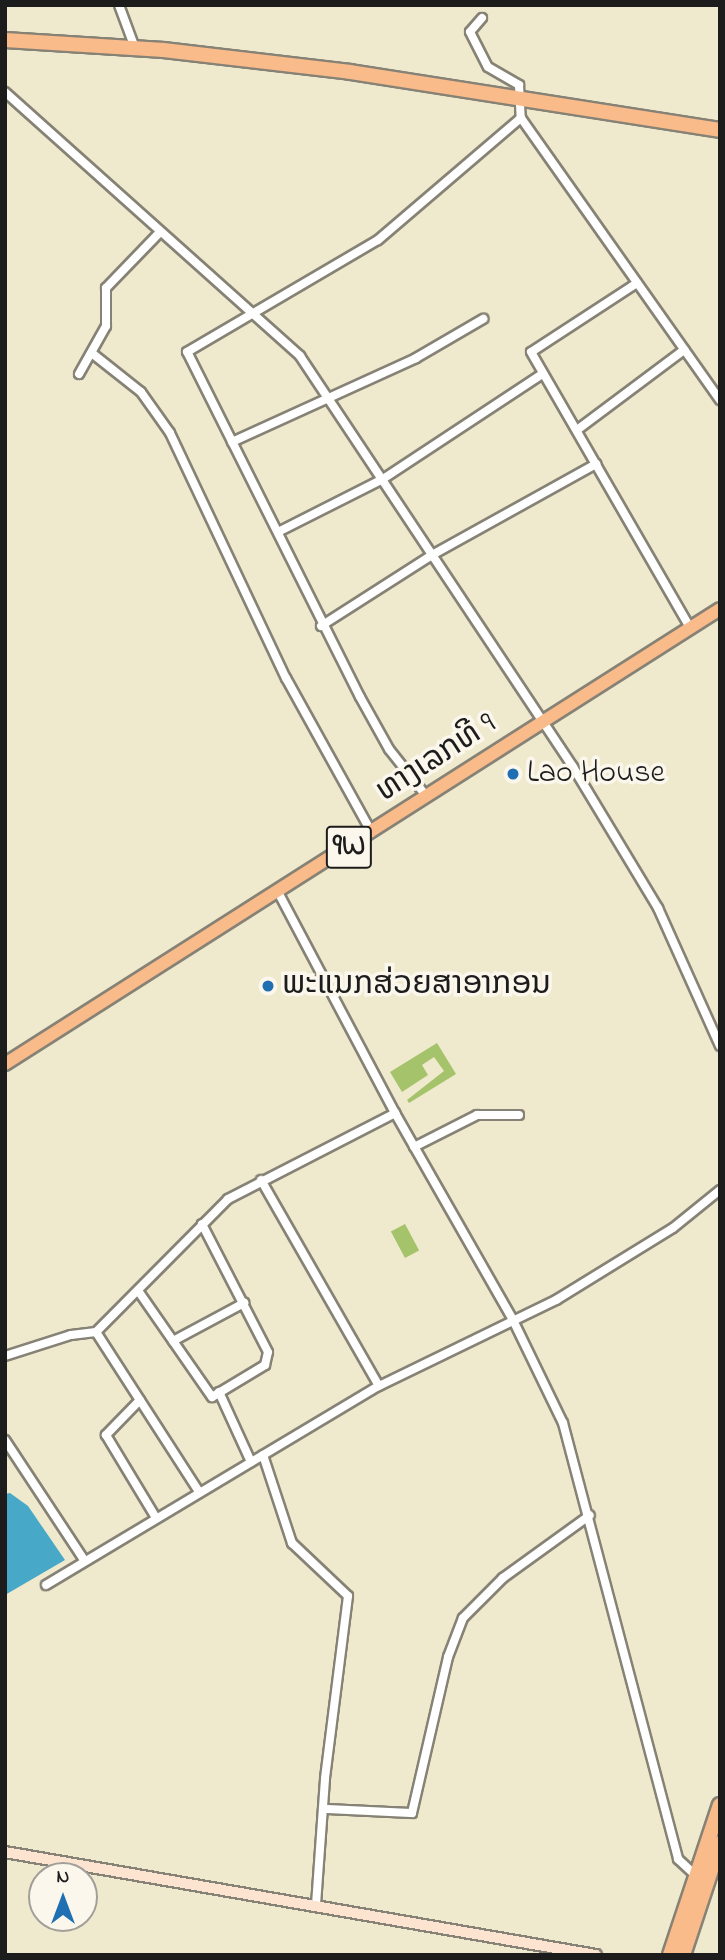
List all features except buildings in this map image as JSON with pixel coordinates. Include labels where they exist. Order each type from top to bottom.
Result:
[{"type":"highway","points":[[5,40],[135,47],[350,72],[720,130]]},
{"type":"highway","points":[[670,1955],[720,1805]]},
{"type":"highway","points":[[683,1955],[720,1843]]},
{"type":"main road","name":"ທາງເລກທີ 9","points":[[5,1064],[372,833],[542,721],[720,609]]},
{"type":"street","points":[[119,5],[135,47]]},
{"type":"street","points":[[482,18],[473,27],[471,38],[493,74],[519,85],[522,101],[520,118],[720,400]]},
{"type":"street","points":[[5,46],[38,41]]},
{"type":"street","points":[[6,93],[160,232],[254,312],[300,356],[542,721],[658,908],[720,1045]]},
{"type":"street","points":[[427,797],[389,749],[321,625],[280,531],[187,352],[326,274],[378,240],[520,118]]},
{"type":"street","points":[[79,374],[93,355],[106,326],[106,288],[160,232]]},
{"type":"street","points":[[636,283],[532,349],[542,374],[690,627]]},
{"type":"street","points":[[232,442],[328,395],[416,358],[484,319]]},
{"type":"street","points":[[577,430],[684,350]]},
{"type":"street","points":[[93,355],[141,392],[170,433],[286,678],[372,833]]},
{"type":"street","points":[[280,531],[383,479],[542,374]]},
{"type":"street","points":[[321,625],[432,555],[596,464]]},
{"type":"street","points":[[278,892],[395,1113],[513,1320],[563,1423],[590,1515],[678,1860],[696,1876]]},
{"type":"street","points":[[5,1356],[71,1335],[96,1332],[139,1292],[228,1199],[395,1113]]},
{"type":"street","points":[[414,1147],[477,1115],[519,1115]]},
{"type":"street","points":[[261,1180],[379,1387]]},
{"type":"street","points":[[46,1585],[379,1387],[556,1300],[673,1228],[720,1190]]},
{"type":"street","points":[[139,1292],[212,1396],[265,1365],[268,1352],[202,1224]]},
{"type":"street","points":[[173,1341],[244,1303]]},
{"type":"street","points":[[96,1332],[200,1492]]},
{"type":"street","points":[[219,1392],[251,1462]]},
{"type":"street","points":[[140,1399],[106,1435],[156,1518]]},
{"type":"street","points":[[5,1440],[84,1560]]},
{"type":"street","points":[[263,1455],[292,1543],[348,1596],[325,1779],[326,1809],[316,1906]]},
{"type":"street","points":[[326,1809],[412,1813],[448,1657],[463,1618],[503,1578],[590,1515]]},
{"type":"street","points":[[5,1852],[596,1955]]},
{"type":"green space","points":[[437,1043],[456,1074],[409,1103],[407,1100],[444,1071],[434,1057],[422,1065],[428,1075],[402,1092],[390,1072]]},
{"type":"green space","points":[[405,1224],[419,1250],[405,1258],[391,1232]]},
{"type":"water","points":[[10,1493],[28,1506],[65,1560],[5,1595],[5,1494]]},
{"type":"place","name":"Lao House","points":[[513,774]]},
{"type":"place","name":"ພະແນກສ່ວຍສາອາກອນ","points":[[268,986]]}]
